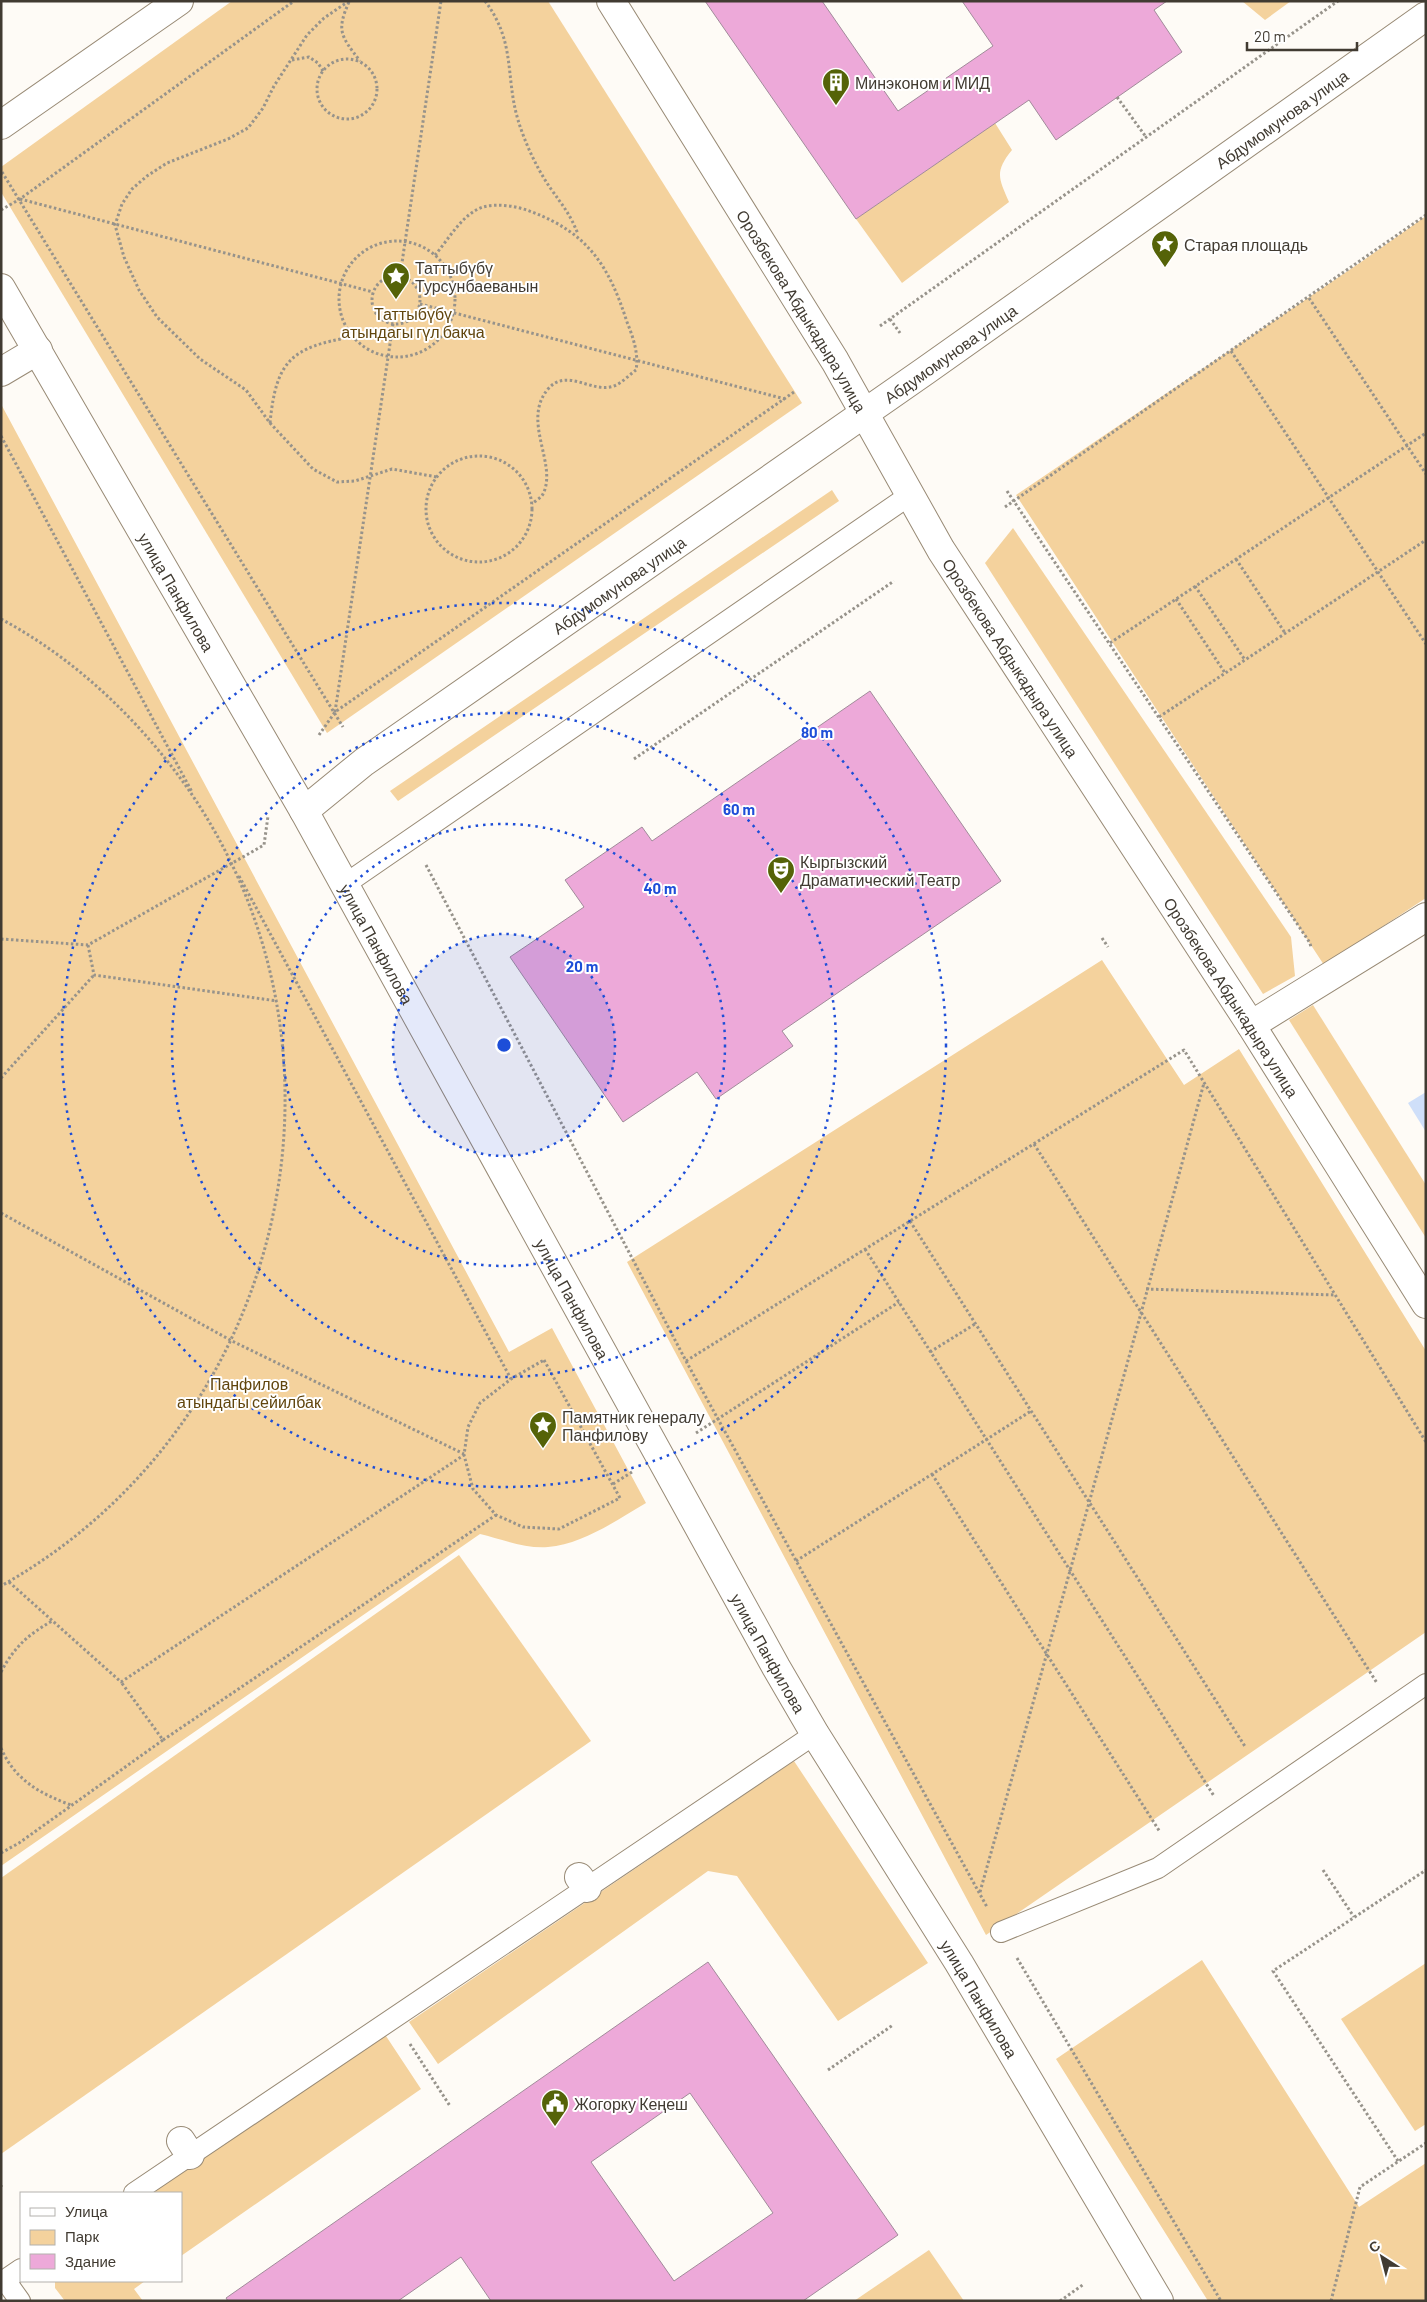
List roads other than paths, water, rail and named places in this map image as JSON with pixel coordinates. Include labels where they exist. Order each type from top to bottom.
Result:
[{"type":"street","points":[[1,125],[179,1]]},
{"type":"street","name":"Орозбекова Абдыкадыра улица","points":[[611,1],[866,413],[946,559],[1251,1025],[1426,1304]]},
{"type":"street","name":"Абдумомунова улица","points":[[304,811],[364,762],[866,413],[1426,16]]},
{"type":"street","name":"улица Панфилова","points":[[1,288],[304,811],[815,1734],[959,1963],[1159,2301]]},
{"type":"street","points":[[1,372],[38,350]]},
{"type":"street","points":[[1251,1025],[1426,916]]},
{"type":"lane","points":[[344,885],[910,495]]},
{"type":"lane","points":[[1001,1932],[1158,1868],[1426,1684]]},
{"type":"lane","points":[[135,2192],[185,2148],[394,2018],[583,1882],[815,1734]]},
{"type":"lane","points":[[20,2270],[5,2280],[20,2301]]},
{"type":"water","points":[[1426,1092],[1426,1132],[1408,1103]]},
{"type":"place","name":"Минэконом и МИД","points":[[836,106]]},
{"type":"place","name":"Старая площадь","points":[[1165,268]]},
{"type":"place","name":"Таттыбүбү Турсунбаеванын","points":[[396,300]]},
{"type":"place","name":"Кыргызский Драматический Театр","points":[[781,894]]},
{"type":"place","name":"Памятник генералу Панфилову","points":[[543,1449]]},
{"type":"place","name":"Жогорку Кеңеш","points":[[555,2127]]},
{"type":"park label","name":"Таттыбүбү атындагы гүл бакча","points":[[413,322]]},
{"type":"park label","name":"Панфилов атындагы сейилбак","points":[[249,1392]]}]
